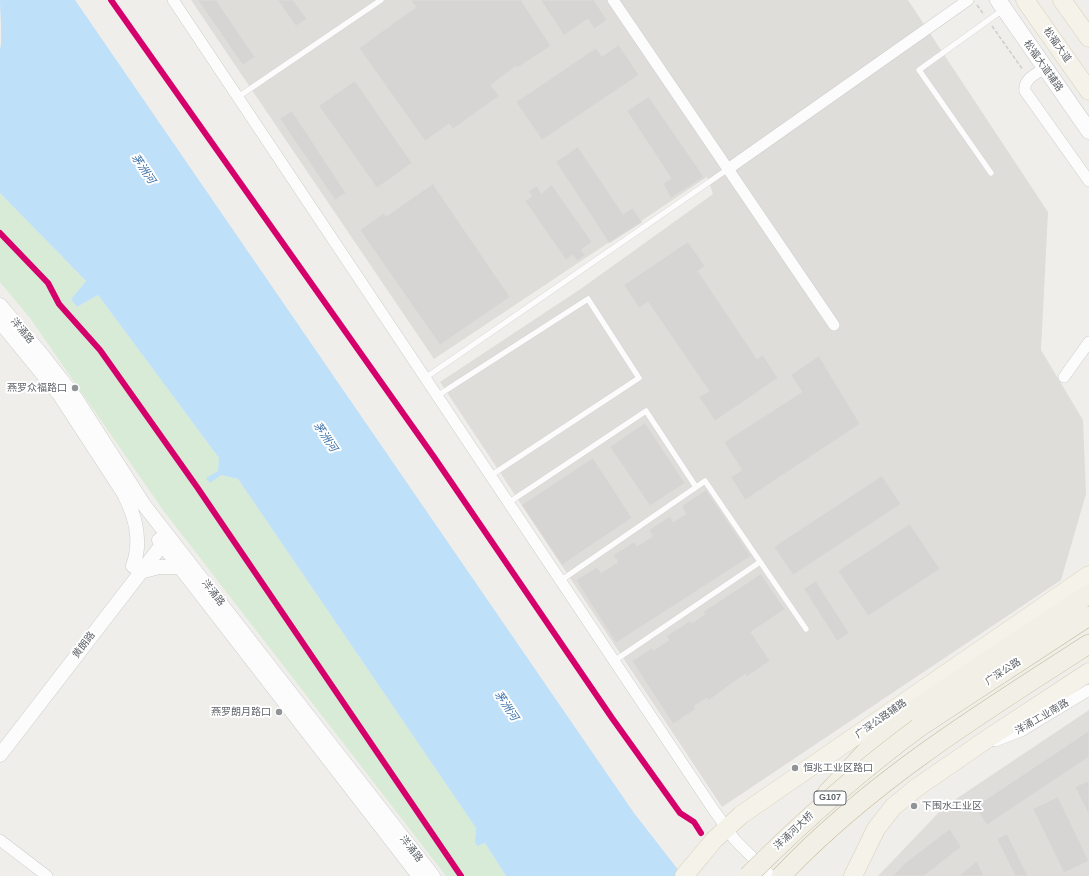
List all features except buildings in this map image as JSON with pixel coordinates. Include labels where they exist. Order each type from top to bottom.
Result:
[{"type":"highway","points":[[915,719],[1089,594]]},
{"type":"highway","name":"广深公路","points":[[915,719],[1089,616]]},
{"type":"highway","name":"G107","points":[[780,876],[833,826],[875,790],[932,747],[1089,644]]},
{"type":"highway","name":"洋涌河大桥","points":[[748,876],[787,837],[864,768],[915,719]]},
{"type":"main road","name":"松福大道","points":[[1025,0],[1089,91]]},
{"type":"main road","points":[[1062,0],[1089,38]]},
{"type":"main road","name":"松福大道辅路","points":[[1001,5],[1089,131]]},
{"type":"main road","points":[[1058,596],[1078,577],[1089,562]]},
{"type":"main road","name":"广深公路辅路","points":[[684,876],[726,828],[749,810],[1089,575]]},
{"type":"main road","points":[[853,876],[876,829],[893,807],[916,788],[972,749],[1086,679]]},
{"type":"street","points":[[173,0],[726,828],[735,840],[771,876]]},
{"type":"street","points":[[613,0],[834,325]]},
{"type":"street","points":[[728,169],[968,0]]},
{"type":"street","points":[[1045,68],[1026,81],[1024,86],[1025,91],[1089,181]]},
{"type":"street","name":"洋涌路","points":[[0,305],[68,389],[163,537],[180,567],[419,876]]},
{"type":"street","name":"洋涌路","points":[[0,322],[59,394],[125,496],[163,537],[433,876]]},
{"type":"street","points":[[1064,377],[1089,342]]},
{"type":"street","points":[[125,496],[133,515],[137,531],[137,569],[163,566],[180,567]]},
{"type":"street","name":"黄朗路","points":[[0,739],[163,537]]},
{"type":"street","name":"黄朗路","points":[[0,755],[137,569]]},
{"type":"street","points":[[0,840],[46,876]]},
{"type":"lane","points":[[238,97],[381,0]]},
{"type":"lane","points":[[991,173],[919,70],[1001,5]]},
{"type":"lane","points":[[425,378],[728,169]]},
{"type":"lane","points":[[437,396],[588,299],[639,378],[490,476]]},
{"type":"lane","points":[[508,503],[646,411],[696,487]]},
{"type":"lane","points":[[560,581],[705,481],[806,629]]},
{"type":"lane","points":[[614,661],[760,562]]},
{"type":"shaded area","points":[[191,0],[908,0],[1048,212],[1041,350],[1083,420],[1086,494],[1061,580],[722,807],[440,382],[582,288],[713,194],[707,177],[434,359]]},
{"type":"shaded area","name":"下围水工业区","points":[[1089,710],[1089,876],[878,876],[944,807]]},
{"type":"green space","points":[[0,193],[86,281],[71,299],[77,307],[98,295],[219,458],[218,471],[207,478],[210,483],[221,475],[238,479],[476,828],[475,842],[477,846],[485,843],[506,876],[446,876],[163,510],[30,318],[0,282]]},
{"type":"water","name":"茅洲河","points":[[0,0],[75,0],[634,813],[683,876],[506,876],[485,843],[477,846],[475,842],[476,828],[238,479],[221,475],[210,483],[206,478],[218,471],[219,458],[98,295],[77,307],[71,299],[86,281],[0,193]]},
{"type":"cycle path","points":[[111,0],[434,457],[612,718],[680,813],[694,822],[701,833]]},
{"type":"cycle path","points":[[0,233],[48,283],[59,304],[100,350],[197,487],[461,876]]},
{"type":"place","name":"燕罗众福路口","points":[[75,388]]},
{"type":"place","name":"燕罗朗月路口","points":[[279,712]]},
{"type":"place","name":"恒兆工业区路口","points":[[795,768]]},
{"type":"place","name":"下围水工业区","points":[[914,806]]}]
